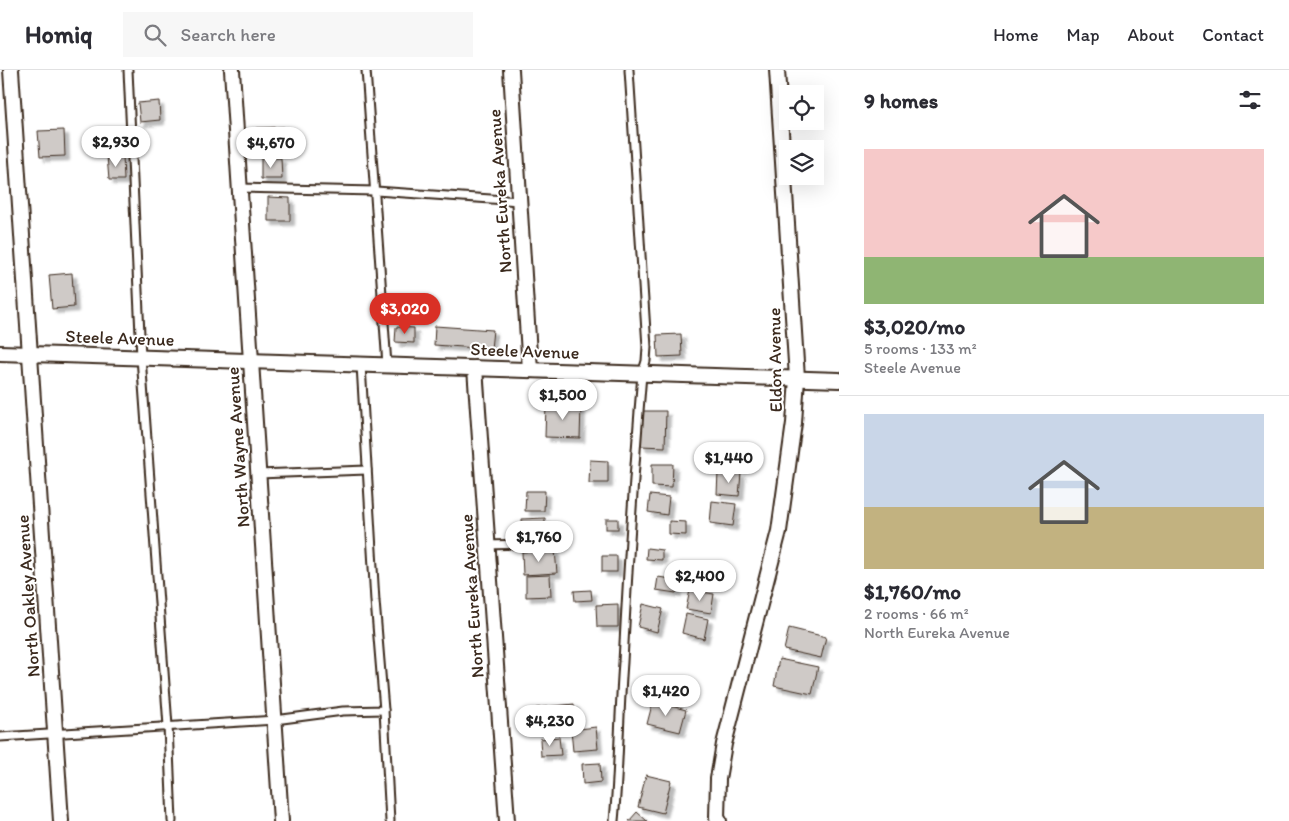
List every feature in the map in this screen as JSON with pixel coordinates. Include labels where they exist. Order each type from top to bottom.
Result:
[{"type":"street","name":"North Oakley Avenue","points":[[12,70],[61,821]]},
{"type":"street","name":"North Wayne Avenue","points":[[232,70],[282,821]]},
{"type":"street","name":"North Eureka Avenue","points":[[511,70],[530,370]]},
{"type":"street","name":"Eldon Avenue","points":[[716,820],[718,779],[724,744],[779,531],[794,423],[797,378],[777,70]]},
{"type":"street","name":"Steele Avenue","points":[[0,353],[839,380]]},
{"type":"street","name":"North Eureka Avenue","points":[[475,368],[507,821]]},
{"type":"lane","points":[[128,70],[141,357],[168,726],[172,821]]},
{"type":"lane","points":[[366,70],[387,365]]},
{"type":"lane","points":[[614,821],[618,783],[623,661],[628,601],[629,544],[642,374],[646,361],[647,347],[629,70]]},
{"type":"lane","points":[[239,188],[376,191],[519,201]]},
{"type":"lane","points":[[361,364],[390,821]]},
{"type":"lane","points":[[258,474],[367,470]]},
{"type":"lane","points":[[488,545],[558,543]]},
{"type":"lane","points":[[0,737],[275,720],[343,712],[384,710]]},
{"type":"building","points":[[159,101],[160,120],[140,122],[138,103]]},
{"type":"building","points":[[284,127],[285,148],[258,150],[257,128]]},
{"type":"building","points":[[117,129],[118,146],[92,147],[91,130]]},
{"type":"building","points":[[64,130],[65,156],[40,157],[38,131]]},
{"type":"building","points":[[123,155],[124,180],[109,180],[107,156]]},
{"type":"building","points":[[261,158],[281,158],[282,179],[261,179]]},
{"type":"building","points":[[268,197],[290,198],[290,221],[268,221]]},
{"type":"building","points":[[72,273],[74,307],[52,309],[49,275]]},
{"type":"building","points":[[435,326],[493,330],[491,349],[434,345]]},
{"type":"building","points":[[396,327],[414,328],[414,343],[395,342]]},
{"type":"building","points":[[681,334],[682,356],[658,357],[657,335]]},
{"type":"building","points":[[546,404],[581,405],[580,438],[545,437]]},
{"type":"building","points":[[642,411],[666,411],[665,447],[641,446]]},
{"type":"building","points":[[590,460],[608,461],[608,483],[589,483]]},
{"type":"building","points":[[652,464],[673,464],[672,487],[652,486]]},
{"type":"building","points":[[718,472],[741,473],[739,496],[717,494]]},
{"type":"building","points":[[526,491],[545,491],[544,511],[525,511]]},
{"type":"building","points":[[650,495],[669,497],[667,515],[648,512]]},
{"type":"building","points":[[712,501],[736,504],[733,526],[710,523]]},
{"type":"building","points":[[545,518],[545,537],[523,538],[522,519]]},
{"type":"building","points":[[606,519],[618,519],[618,529],[606,529]]},
{"type":"building","points":[[669,521],[686,522],[686,535],[669,534]]},
{"type":"building","points":[[647,548],[662,550],[662,560],[646,559]]},
{"type":"building","points":[[555,550],[557,573],[523,575],[522,552]]},
{"type":"building","points":[[602,556],[617,556],[617,572],[602,572]]},
{"type":"building","points":[[550,575],[551,596],[526,597],[526,576]]},
{"type":"building","points":[[658,577],[678,580],[676,593],[656,590]]},
{"type":"building","points":[[591,590],[592,600],[575,601],[574,591]]},
{"type":"building","points":[[690,590],[714,594],[711,613],[686,609]]},
{"type":"building","points":[[618,604],[618,627],[597,627],[596,605]]},
{"type":"building","points":[[643,604],[663,609],[657,632],[638,627]]},
{"type":"building","points":[[686,614],[708,619],[704,639],[682,633]]},
{"type":"building","points":[[789,628],[826,637],[821,658],[784,650]]},
{"type":"building","points":[[779,659],[818,667],[812,694],[774,686]]},
{"type":"building","points":[[653,701],[686,710],[680,732],[647,724]]},
{"type":"building","points":[[574,704],[576,726],[538,729],[536,708]]},
{"type":"building","points":[[596,727],[598,749],[573,751],[571,730]]},
{"type":"building","points":[[559,737],[561,755],[541,756],[540,739]]},
{"type":"building","points":[[600,763],[601,782],[583,784],[582,764]]},
{"type":"building","points":[[646,775],[671,781],[663,813],[638,807]]},
{"type":"building","points":[[637,812],[647,821],[629,821]]}]
